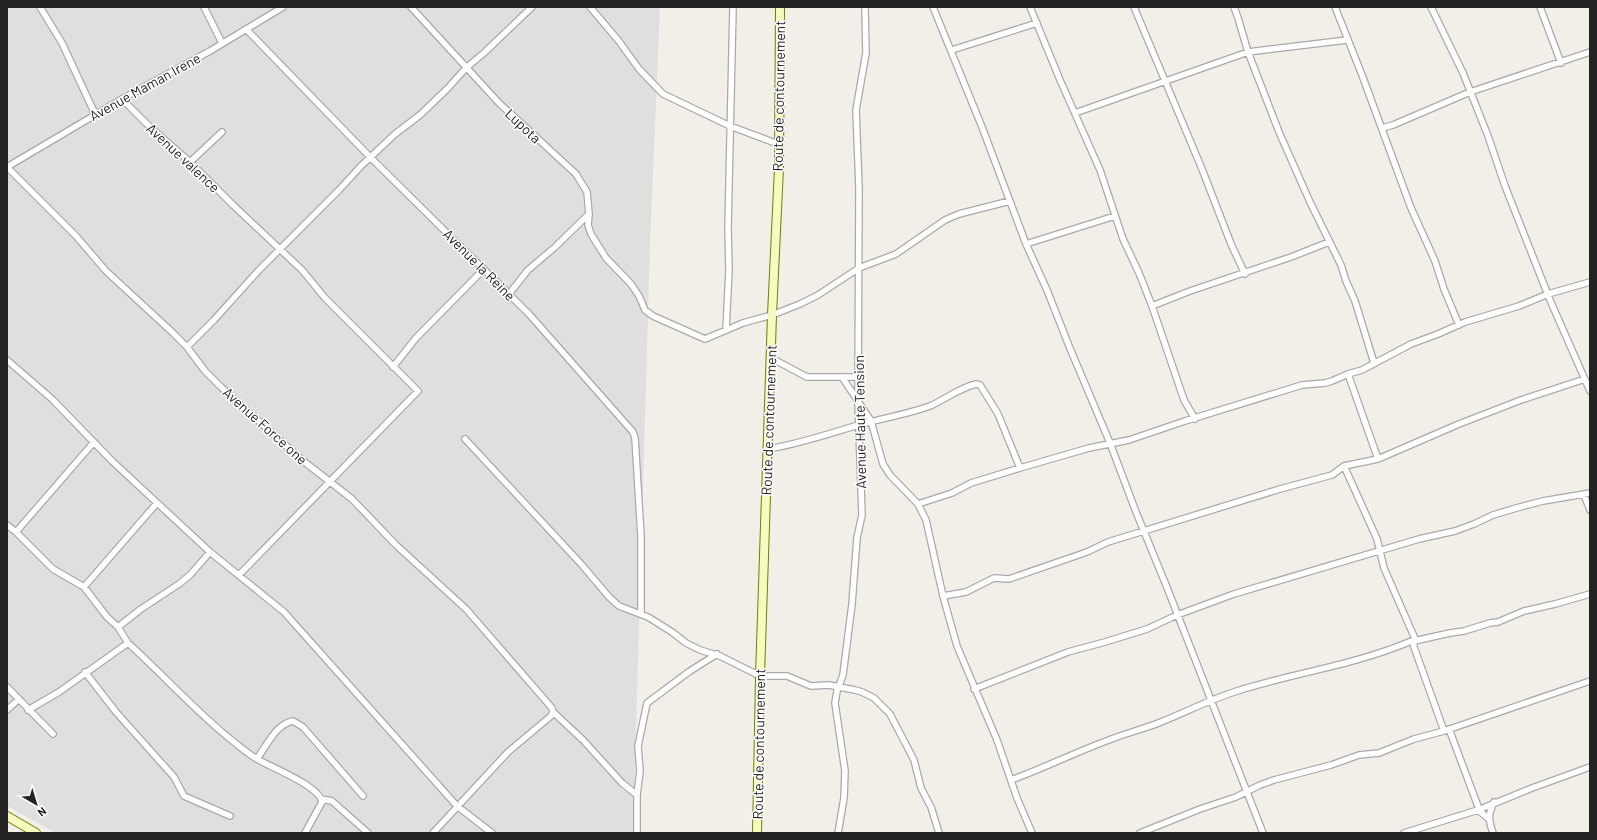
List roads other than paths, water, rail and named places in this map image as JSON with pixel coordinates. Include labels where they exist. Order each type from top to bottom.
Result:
[{"type":"street","points":[[40,7],[62,44],[95,114]]},
{"type":"street","points":[[204,7],[222,43]]},
{"type":"street","name":"Avenue Maman Irene","points":[[7,167],[122,98],[222,43],[283,7]]},
{"type":"street","name":"Lupota","points":[[411,7],[499,103],[576,174],[587,192],[589,230],[606,258],[631,284],[639,296],[645,310],[653,316],[705,339],[758,317],[772,315],[800,304],[818,295],[859,268],[896,254],[945,220],[959,214],[1010,201]]},
{"type":"street","points":[[187,347],[214,320],[279,249],[339,190],[361,166],[395,134],[431,105],[466,68],[514,26],[532,7]]},
{"type":"street","points":[[590,7],[618,40],[639,69],[663,94],[730,126],[778,144]]},
{"type":"street","points":[[726,330],[729,270],[728,228],[732,7]]},
{"type":"street","name":"Route de contournement","points":[[757,833],[760,676],[772,315],[779,168],[780,7]]},
{"type":"street","name":"Avenue Haute Tension","points":[[838,833],[845,781],[842,744],[835,703],[838,687],[843,675],[852,604],[857,538],[862,515],[858,402],[859,188],[856,110],[866,53],[865,7]]},
{"type":"street","points":[[933,7],[952,50],[1026,244],[1047,290],[1110,443],[1263,833]]},
{"type":"street","points":[[1030,7],[1100,170],[1123,239],[1152,306],[1184,400],[1195,419]]},
{"type":"street","points":[[1134,7],[1202,169],[1230,244],[1245,274]]},
{"type":"street","points":[[1234,7],[1248,52],[1298,175],[1341,265],[1355,301],[1374,363]]},
{"type":"street","points":[[1335,7],[1362,75],[1411,208],[1435,261],[1458,325]]},
{"type":"street","points":[[1431,7],[1458,63],[1548,294],[1590,391]]},
{"type":"street","points":[[1540,7],[1561,63]]},
{"type":"street","points":[[952,50],[1037,23]]},
{"type":"street","name":"Avenue la Reine","points":[[246,28],[371,158],[483,270],[510,294],[572,361],[633,432],[635,438],[641,536],[641,614]]},
{"type":"street","points":[[1075,113],[1248,52],[1347,40]]},
{"type":"street","points":[[1382,128],[1470,92],[1561,63],[1590,52]]},
{"type":"street","name":"Avenue valence","points":[[122,98],[150,127],[190,162],[246,218],[302,270],[325,298],[393,367],[418,390],[398,409],[330,482]]},
{"type":"street","points":[[190,162],[222,132]]},
{"type":"street","name":"Avenue Force one","points":[[7,167],[76,236],[106,271],[147,307],[187,347],[204,371],[302,460],[352,499],[396,545],[466,609],[528,679],[552,708],[553,712],[583,740],[622,784],[637,794]]},
{"type":"street","points":[[510,294],[528,270],[555,247],[589,214]]},
{"type":"street","points":[[1026,244],[1115,216]]},
{"type":"street","points":[[1152,306],[1194,290],[1245,274],[1329,242]]},
{"type":"street","points":[[393,367],[416,338],[483,270]]},
{"type":"street","points":[[918,504],[952,493],[971,484],[1020,468],[1110,443],[1129,440],[1302,385],[1332,381],[1362,370],[1411,344],[1458,325],[1519,306],[1548,294],[1590,282]]},
{"type":"street","points":[[771,358],[807,377],[858,377]]},
{"type":"street","points":[[7,360],[52,399],[94,442],[210,552],[284,612],[456,806],[492,833]]},
{"type":"street","points":[[1348,374],[1378,459]]},
{"type":"street","points":[[842,377],[871,422],[883,464],[890,475],[918,504],[926,520],[956,646],[997,740],[1032,833]]},
{"type":"street","points":[[943,596],[966,592],[994,578],[1009,579],[1087,552],[1108,542],[1280,489],[1332,475],[1344,466],[1378,459],[1459,424],[1521,400],[1585,379]]},
{"type":"street","points":[[768,449],[790,446],[929,406],[957,390],[978,384],[996,409],[1020,468]]},
{"type":"street","points":[[465,439],[582,564],[618,606],[641,614],[665,627],[686,643],[700,650],[716,654],[760,676],[787,676],[811,686],[829,685],[862,692],[874,698],[890,714],[914,760],[921,788],[931,807],[939,833]]},
{"type":"street","points":[[16,532],[94,442]]},
{"type":"street","points":[[1344,466],[1378,539],[1384,568],[1415,641],[1414,647],[1478,809],[1489,819]]},
{"type":"street","points":[[240,575],[330,482]]},
{"type":"street","points":[[974,689],[1068,652],[1140,631],[1177,615],[1234,594],[1380,550],[1455,531],[1493,515],[1520,507],[1543,501],[1587,494],[1590,510]]},
{"type":"street","points":[[84,587],[157,503]]},
{"type":"street","points":[[7,525],[53,569],[84,587],[107,617],[118,627],[128,643],[215,726],[257,759],[298,780],[309,787],[321,799],[332,802],[368,833]]},
{"type":"street","points":[[118,627],[141,609],[179,584],[190,575],[210,552]]},
{"type":"street","points":[[1011,780],[1048,766],[1075,753],[1160,722],[1236,691],[1311,672],[1415,641],[1498,622],[1524,611],[1590,594]]},
{"type":"street","points":[[28,710],[58,692],[128,643]]},
{"type":"street","points":[[637,833],[637,794],[640,771],[638,746],[647,703],[716,654]]},
{"type":"street","points":[[85,672],[116,712],[174,776],[184,796],[230,816]]},
{"type":"street","points":[[1140,833],[1200,809],[1236,797],[1274,780],[1327,766],[1359,755],[1379,753],[1414,739],[1447,730],[1590,681]]},
{"type":"street","points":[[7,687],[53,734]]},
{"type":"street","points":[[7,710],[19,699]]},
{"type":"street","points":[[433,833],[456,806],[508,752],[551,716],[553,712]]},
{"type":"street","points":[[257,759],[280,727],[286,722],[293,721],[303,727],[363,796]]},
{"type":"street","points":[[1404,833],[1478,809],[1590,767]]},
{"type":"street","points":[[305,833],[322,802],[321,799]]},
{"type":"street","points":[[1493,833],[1489,819],[1494,802]]},
{"type":"street","points":[[7,816],[36,833]]}]
